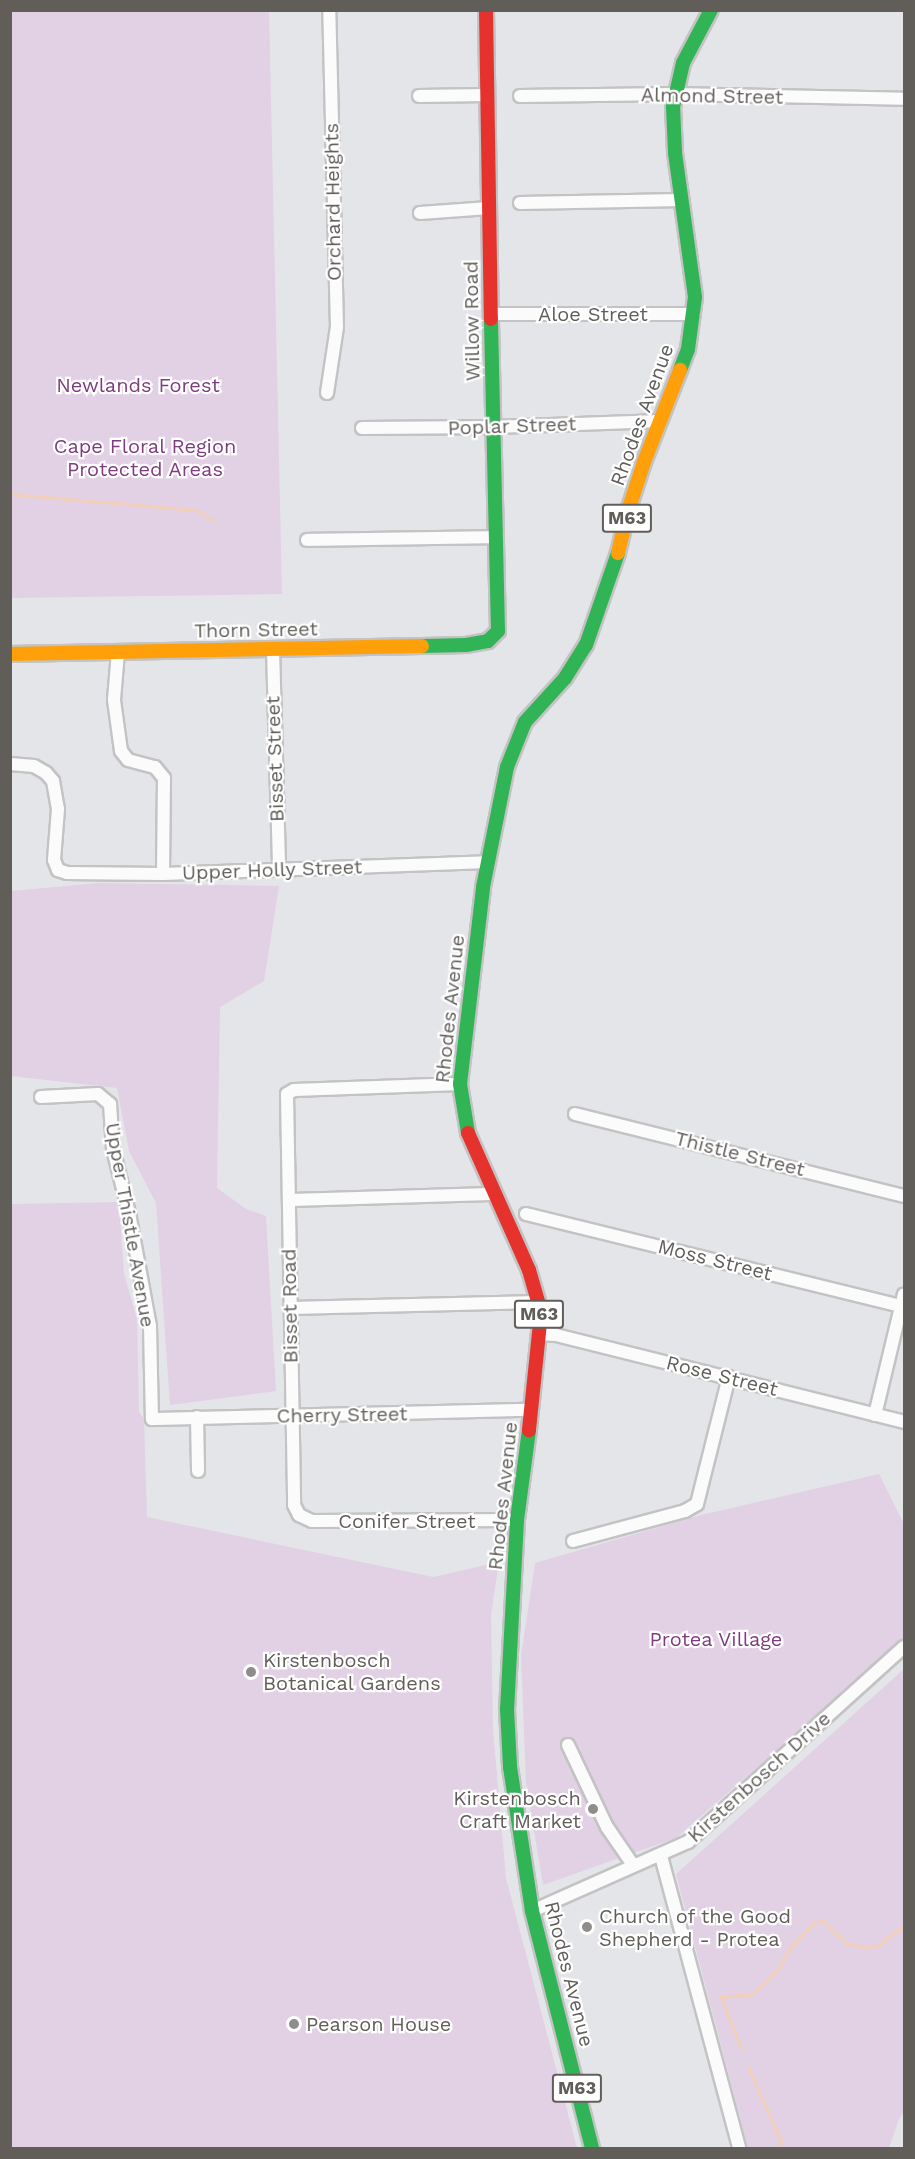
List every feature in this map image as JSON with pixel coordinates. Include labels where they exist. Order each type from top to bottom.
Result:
[{"type":"main road","name":"Willow Road","points":[[486,10],[498,631]]},
{"type":"main road","name":"Rhodes Avenue","points":[[592,2148],[532,1911],[511,1778],[508,1720],[517,1520],[532,1410],[539,1334],[538,1302],[529,1270],[468,1135],[460,1084],[487,862],[500,796],[515,741],[535,709],[565,678],[586,645],[618,555],[628,511],[644,462],[688,349],[694,314],[692,271],[674,130],[674,94],[691,44],[711,10]]},
{"type":"main road","name":"Thorn Street","points":[[10,654],[466,645],[488,641],[498,631]]},
{"type":"street","name":"Orchard Heights","points":[[327,393],[337,327],[329,10]]},
{"type":"street","name":"Almond Street","points":[[520,96],[674,94],[904,99]]},
{"type":"street","points":[[419,96],[486,95]]},
{"type":"street","points":[[520,203],[682,200]]},
{"type":"street","points":[[420,213],[489,208]]},
{"type":"street","name":"Aloe Street","points":[[492,314],[694,314]]},
{"type":"street","name":"Poplar Street","points":[[362,428],[494,427],[661,421]]},
{"type":"street","points":[[307,540],[497,537]]},
{"type":"street","name":"Bisset Street","points":[[273,650],[279,868]]},
{"type":"street","points":[[118,652],[114,700],[121,751],[128,760],[155,767],[164,778],[164,874]]},
{"type":"street","name":"Upper Holly Street","points":[[10,764],[34,766],[46,773],[52,781],[58,809],[54,848],[58,870],[78,874],[164,874],[487,862]]},
{"type":"street","name":"Bisset Road","points":[[299,1515],[294,1505],[291,1416],[286,1097],[294,1090],[460,1084]]},
{"type":"street","name":"Upper Thistle Avenue","points":[[41,1097],[98,1094],[110,1104],[113,1149],[148,1317],[152,1419]]},
{"type":"street","name":"Thistle Street","points":[[575,1114],[904,1196]]},
{"type":"street","points":[[289,1200],[493,1194]]},
{"type":"street","name":"Moss Street","points":[[526,1214],[904,1302]]},
{"type":"street","points":[[290,1308],[538,1302]]},
{"type":"street","points":[[875,1415],[904,1302]]},
{"type":"street","name":"Rose Street","points":[[539,1334],[556,1335],[904,1422]]},
{"type":"street","points":[[573,1541],[684,1511],[697,1504],[729,1377]]},
{"type":"street","name":"Cherry Street","points":[[152,1419],[532,1410]]},
{"type":"street","points":[[197,1418],[198,1471]]},
{"type":"street","name":"Conifer Street","points":[[299,1515],[308,1521],[336,1522],[517,1520]]},
{"type":"street","name":"Kirstenbosch Drive","points":[[532,1911],[633,1865],[661,1856],[688,1842],[715,1821],[837,1705],[904,1647]]},
{"type":"street","points":[[568,1745],[607,1827],[633,1865]]},
{"type":"street","points":[[661,1856],[739,2148]]},
{"type":"green space","name":"Cape Floral Region Protected Areas","points":[[10,11],[269,11],[282,594],[11,598]]},
{"type":"green space","points":[[98,883],[279,886],[264,981],[220,1007],[217,1188],[246,1209],[266,1216],[276,1391],[170,1405],[156,1203],[129,1151],[117,1088],[11,1076],[11,891]]},
{"type":"green space","name":"Kirstenbosch Botanical Gardens","points":[[119,1202],[124,1274],[137,1319],[139,1412],[144,1419],[147,1517],[433,1577],[499,1562],[491,1615],[493,1730],[506,1878],[577,2148],[11,2148],[11,1204]]},
{"type":"green space","name":"Protea Village","points":[[879,1474],[904,1524],[904,1639],[676,1838],[543,1885],[526,1783],[521,1656],[535,1563],[701,1515]]},
{"type":"green space","points":[[904,1669],[904,2112],[899,2119],[889,2148],[748,2148],[676,1874]]},
{"type":"waterway","points":[[10,494],[196,510],[213,520]]},
{"type":"waterway","points":[[741,2048],[721,1997],[753,1994],[775,1973],[792,1946],[813,1923],[823,1921],[846,1943],[863,1947],[877,1946],[904,1926]]},
{"type":"waterway","points":[[748,2067],[781,2141],[777,2148]]},
{"type":"traffic: fast","points":[[680,370],[688,349],[695,297],[675,152],[673,107],[683,63],[711,10]]},
{"type":"traffic: fast","points":[[422,646],[466,645],[488,641],[498,631],[491,319]]},
{"type":"traffic: fast","points":[[468,1133],[460,1084],[483,887],[507,767],[525,722],[565,678],[586,645],[618,553]]},
{"type":"traffic: fast","points":[[529,1430],[517,1520],[507,1709],[510,1767],[532,1911],[592,2148]]},
{"type":"traffic: slow","points":[[618,553],[628,511],[644,462],[680,370]]},
{"type":"traffic: slow","points":[[10,654],[422,646]]},
{"type":"traffic: jam","points":[[486,10],[491,319]]},
{"type":"traffic: jam","points":[[468,1133],[529,1270],[538,1302],[540,1323],[529,1430]]},
{"type":"place","name":"Kirstenbosch Botanical Gardens","points":[[251,1672]]},
{"type":"place","name":"Kirstenbosch Craft Market","points":[[593,1809]]},
{"type":"place","name":"Church of the Good Shepherd - Protea","points":[[587,1927]]},
{"type":"place","name":"Pearson House","points":[[294,2024]]},
{"type":"park label","name":"Newlands Forest","points":[[138,385]]}]
